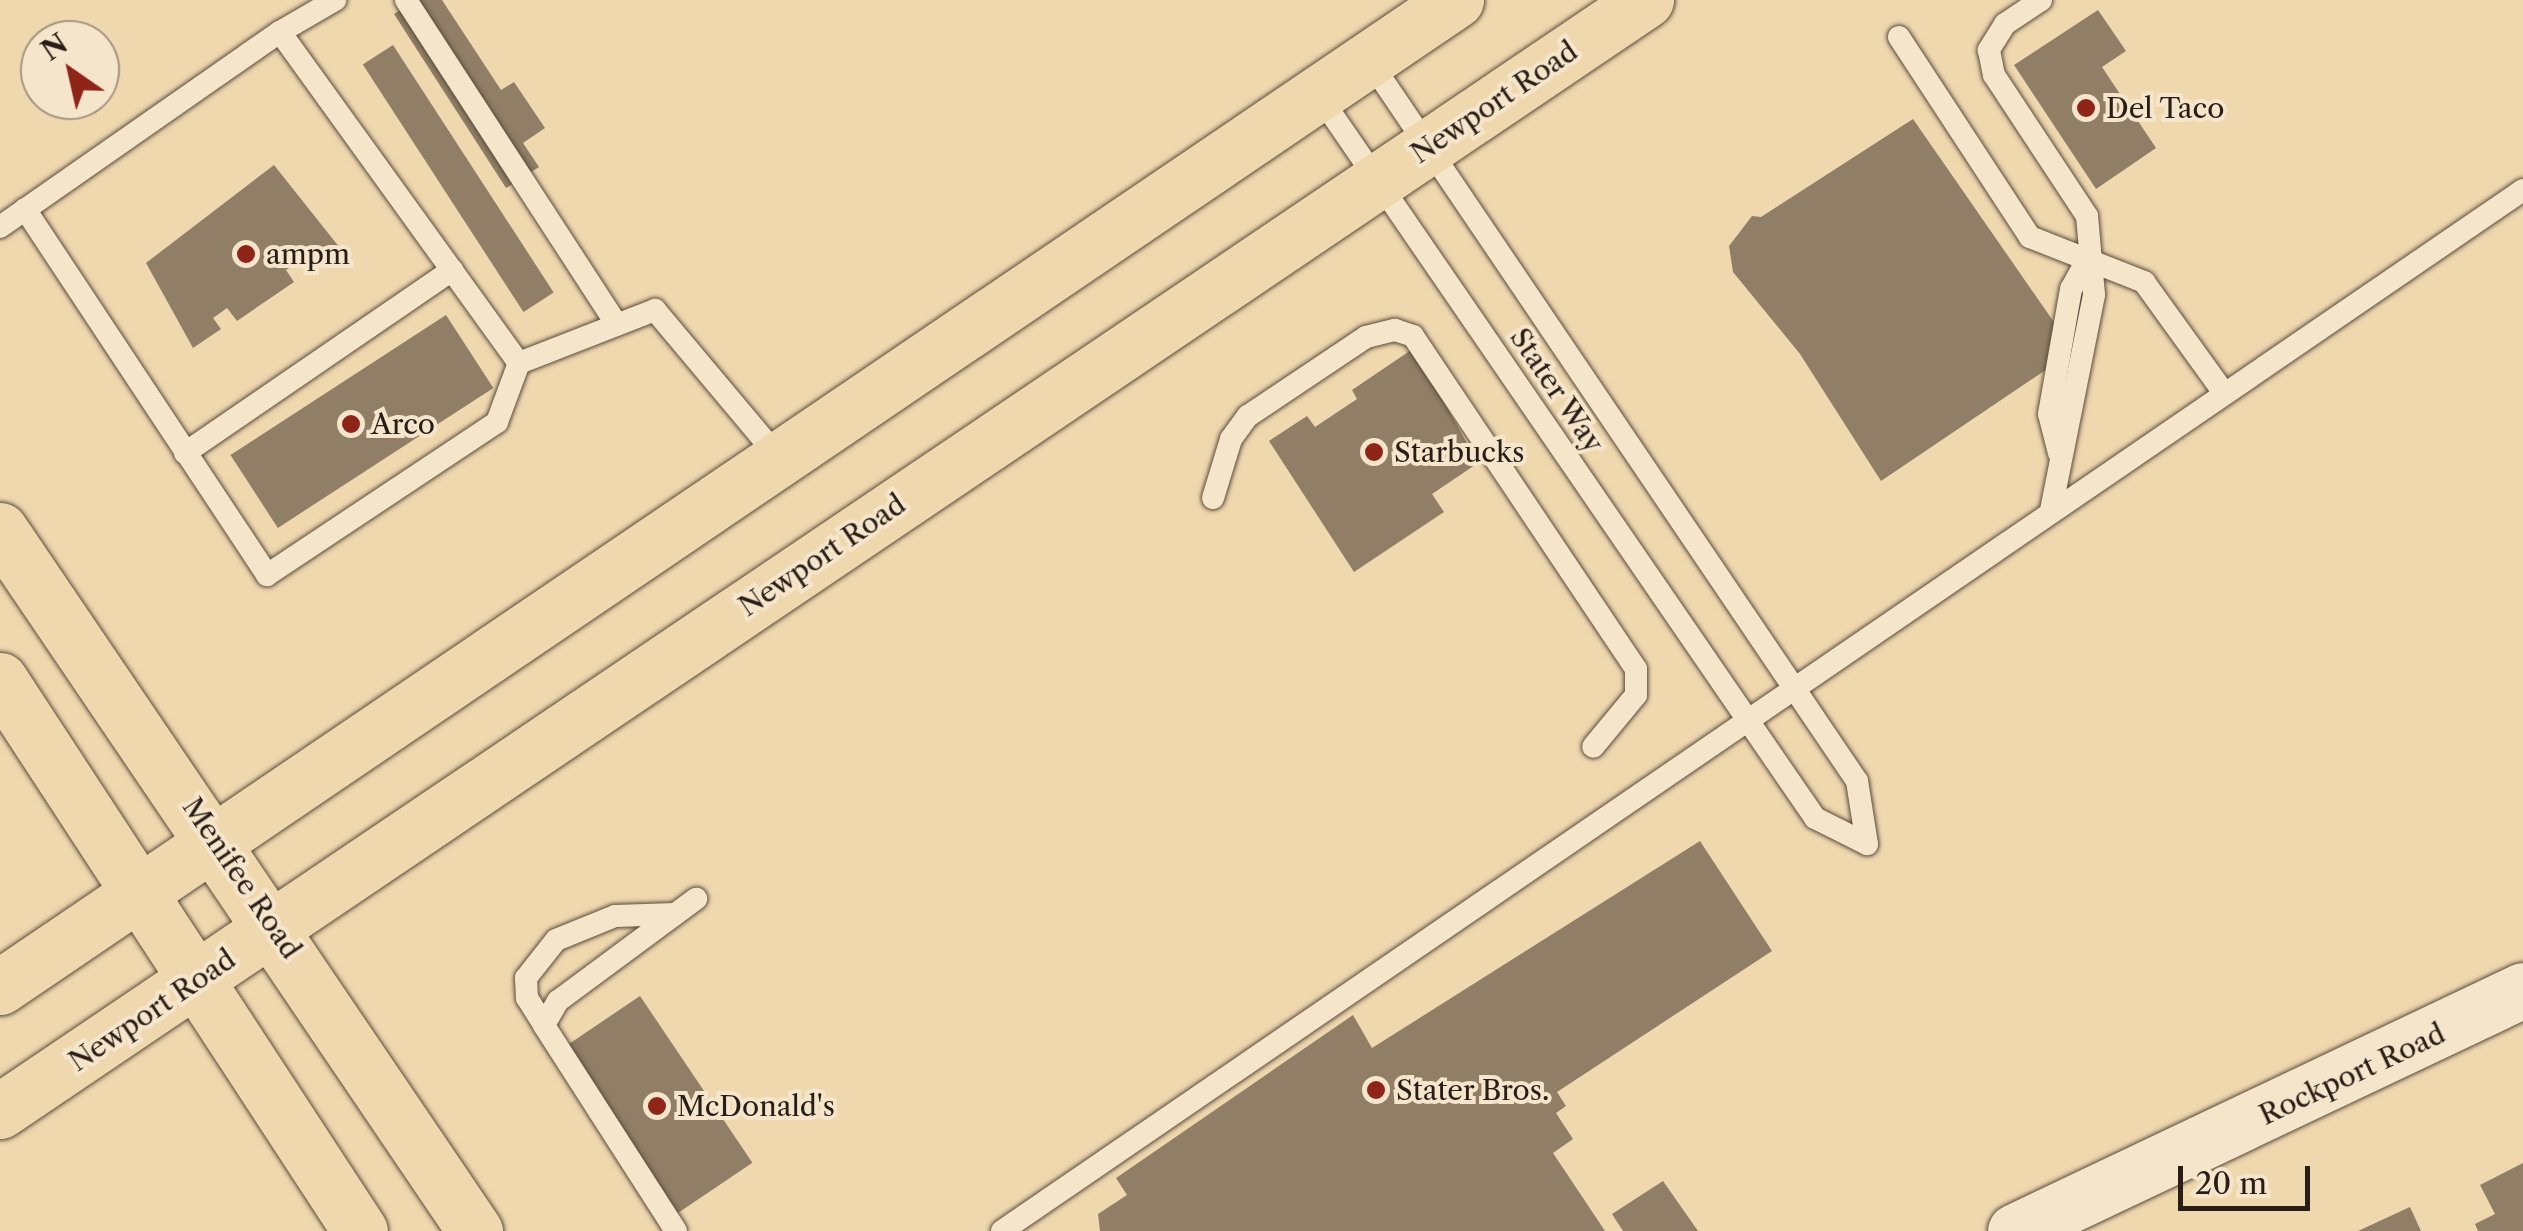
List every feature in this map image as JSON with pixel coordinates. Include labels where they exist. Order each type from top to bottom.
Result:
[{"type":"main road","points":[[0,986],[1456,0]]},
{"type":"main road","name":"Newport Road","points":[[0,1112],[1646,0]]},
{"type":"main road","name":"Menifee Road","points":[[0,530],[217,839],[475,1231]]},
{"type":"main road","points":[[0,680],[194,983],[360,1231]]},
{"type":"street","name":"Rockport Road","points":[[2015,1231],[2523,990]]},
{"type":"lane","points":[[0,226],[280,32],[335,0]]},
{"type":"lane","points":[[406,0],[617,324]]},
{"type":"lane","points":[[2041,0],[2006,24],[1989,50],[1994,75],[2077,195],[2086,216],[2087,260],[2094,295],[2073,418],[2059,452],[2051,512]]},
{"type":"lane","points":[[280,32],[519,363]]},
{"type":"lane","points":[[1899,37],[2030,237],[2144,282],[2224,393]]},
{"type":"lane","name":"Stater Way","points":[[1318,94],[1814,818],[1867,844],[1857,781],[1369,60]]},
{"type":"lane","points":[[1002,1231],[2523,190]]},
{"type":"lane","points":[[25,209],[267,575],[496,422],[519,363],[655,310],[781,460]]},
{"type":"lane","points":[[186,453],[452,270]]},
{"type":"lane","points":[[1212,498],[1231,439],[1248,416],[1366,338],[1395,330],[1413,336],[1636,669],[1636,695],[1593,747]]},
{"type":"lane","points":[[544,1026],[558,1001],[696,899]]},
{"type":"lane","points":[[675,914],[614,916],[556,940],[526,978],[526,998],[676,1231]]},
{"type":"building","points":[[415,0],[442,0],[501,90],[514,82],[545,128],[523,143],[539,167],[506,188],[394,14]]},
{"type":"building","name":"Del Taco","points":[[2098,10],[2126,51],[2102,67],[2156,148],[2096,189],[2014,65]]},
{"type":"building","points":[[393,45],[554,292],[523,312],[363,65]]},
{"type":"building","points":[[1913,119],[2058,328],[2050,367],[1881,481],[1800,354],[1733,272],[1729,246],[1752,216],[1761,217]]},
{"type":"building","name":"ampm","points":[[274,165],[340,248],[308,269],[302,260],[286,270],[294,282],[237,321],[227,308],[213,318],[221,329],[193,348],[146,263]]},
{"type":"building","points":[[446,315],[493,388],[278,528],[230,455]]},
{"type":"building","name":"Starbucks","points":[[1414,348],[1478,463],[1432,494],[1444,512],[1354,572],[1269,441],[1307,416],[1315,427],[1357,399],[1352,390]]},
{"type":"building","name":"Stater Bros.","points":[[1700,841],[1772,951],[1557,1092],[1566,1106],[1556,1113],[1573,1139],[1553,1153],[1605,1231],[1100,1231],[1098,1214],[1127,1195],[1116,1178],[1353,1015],[1372,1048]]},
{"type":"building","name":"McDonald's","points":[[640,996],[752,1163],[672,1217],[560,1050]]},
{"type":"building","points":[[2523,1163],[2523,1231],[2478,1231],[2475,1224],[2495,1214],[2480,1185]]},
{"type":"building","points":[[1663,1181],[1698,1231],[1623,1231],[1612,1214]]},
{"type":"building","points":[[2410,1207],[2421,1231],[2358,1231]]},
{"type":"place","name":"Del Taco","points":[[2086,108]]},
{"type":"place","name":"ampm","points":[[246,254]]},
{"type":"place","name":"Arco","points":[[351,424]]},
{"type":"place","name":"Starbucks","points":[[1374,452]]},
{"type":"place","name":"Stater Bros.","points":[[1376,1090]]},
{"type":"place","name":"McDonald's","points":[[657,1106]]}]
